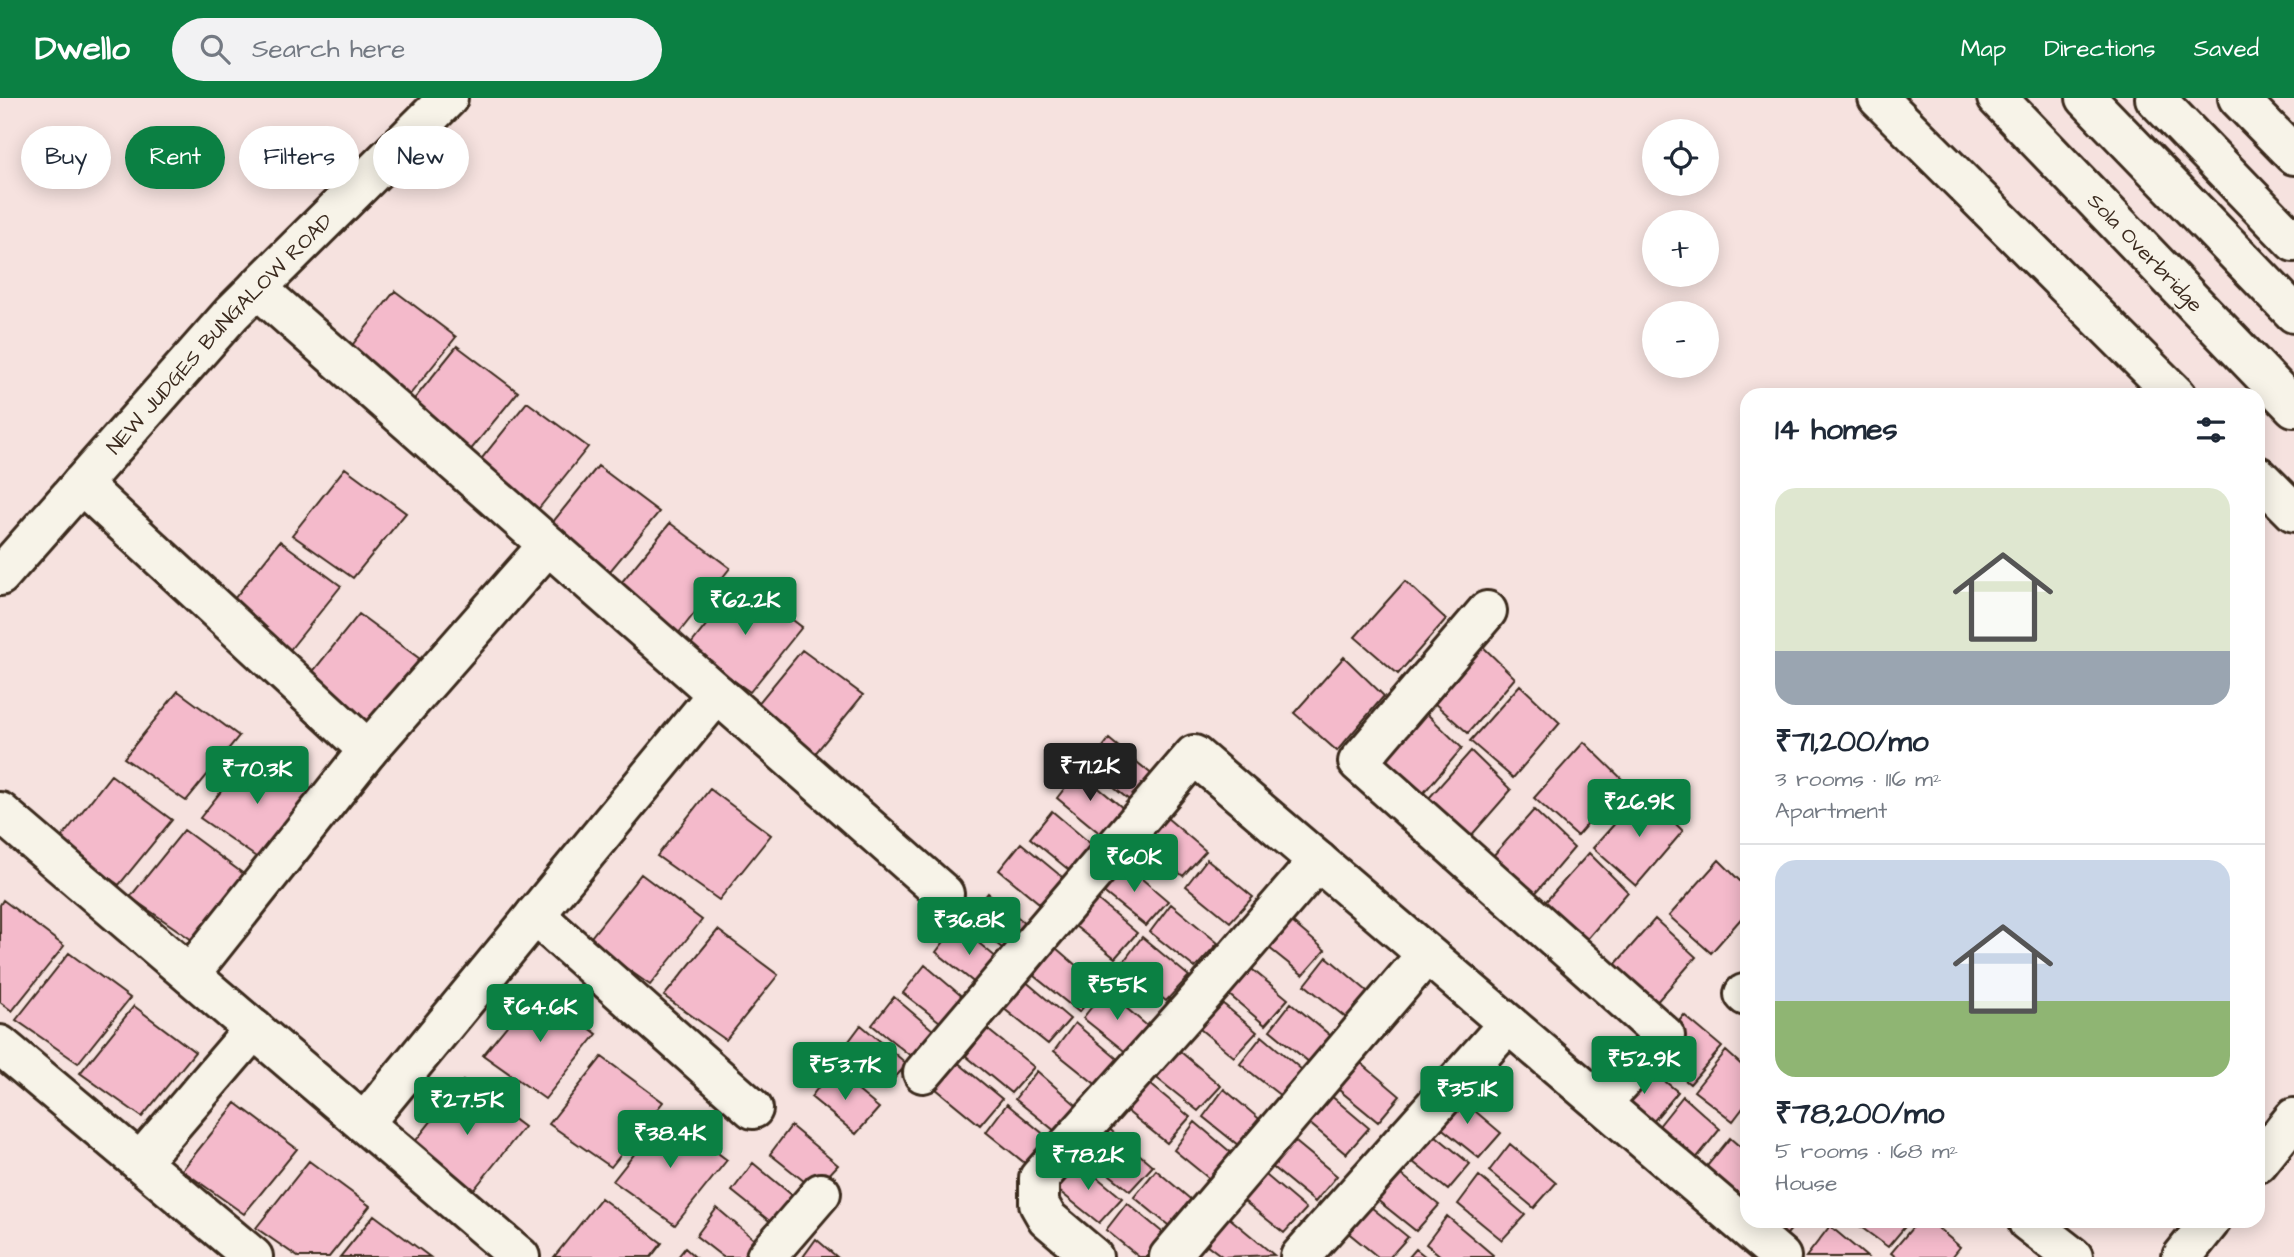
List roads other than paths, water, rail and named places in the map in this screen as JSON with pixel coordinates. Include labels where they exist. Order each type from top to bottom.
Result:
[{"type":"main road","name":"NEW JUDGES BUNGALOW ROAD","points":[[0,576],[232,313],[448,98]]},
{"type":"main road","points":[[1878,98],[2169,388]]},
{"type":"main road","name":"Sola Overbridge","points":[[1997,98],[2294,407]]},
{"type":"main road","points":[[2086,98],[2294,313]]},
{"type":"main road","points":[[2155,98],[2294,242]]},
{"type":"main road","points":[[2238,98],[2294,155]]},
{"type":"main road","points":[[257,288],[944,894]]},
{"type":"main road","points":[[2265,483],[2294,512]]},
{"type":"main road","points":[[81,484],[368,750]]},
{"type":"main road","points":[[190,974],[368,750],[548,545]]},
{"type":"main road","points":[[1487,611],[1358,762],[1665,1036],[1601,1103]]},
{"type":"main road","points":[[364,1123],[716,694]]},
{"type":"main road","points":[[923,1073],[1194,755],[1601,1103],[1762,1251]]},
{"type":"main road","points":[[0,812],[520,1257]]},
{"type":"main road","points":[[1093,1257],[1047,1218],[1039,1204],[1039,1178],[1318,861]]},
{"type":"main road","points":[[534,915],[753,1109]]},
{"type":"main road","points":[[1169,1257],[1426,955]]},
{"type":"main road","points":[[1300,1257],[1508,1024]]},
{"type":"main road","points":[[140,1162],[254,1029]]},
{"type":"main road","points":[[0,1045],[140,1162],[241,1253]]},
{"type":"main road","points":[[2265,1154],[2294,1118]]},
{"type":"main road","points":[[766,1257],[821,1193]]},
{"type":"main road","points":[[2036,1228],[2073,1257]]},
{"type":"main road","points":[[2182,1257],[2205,1228]]}]
